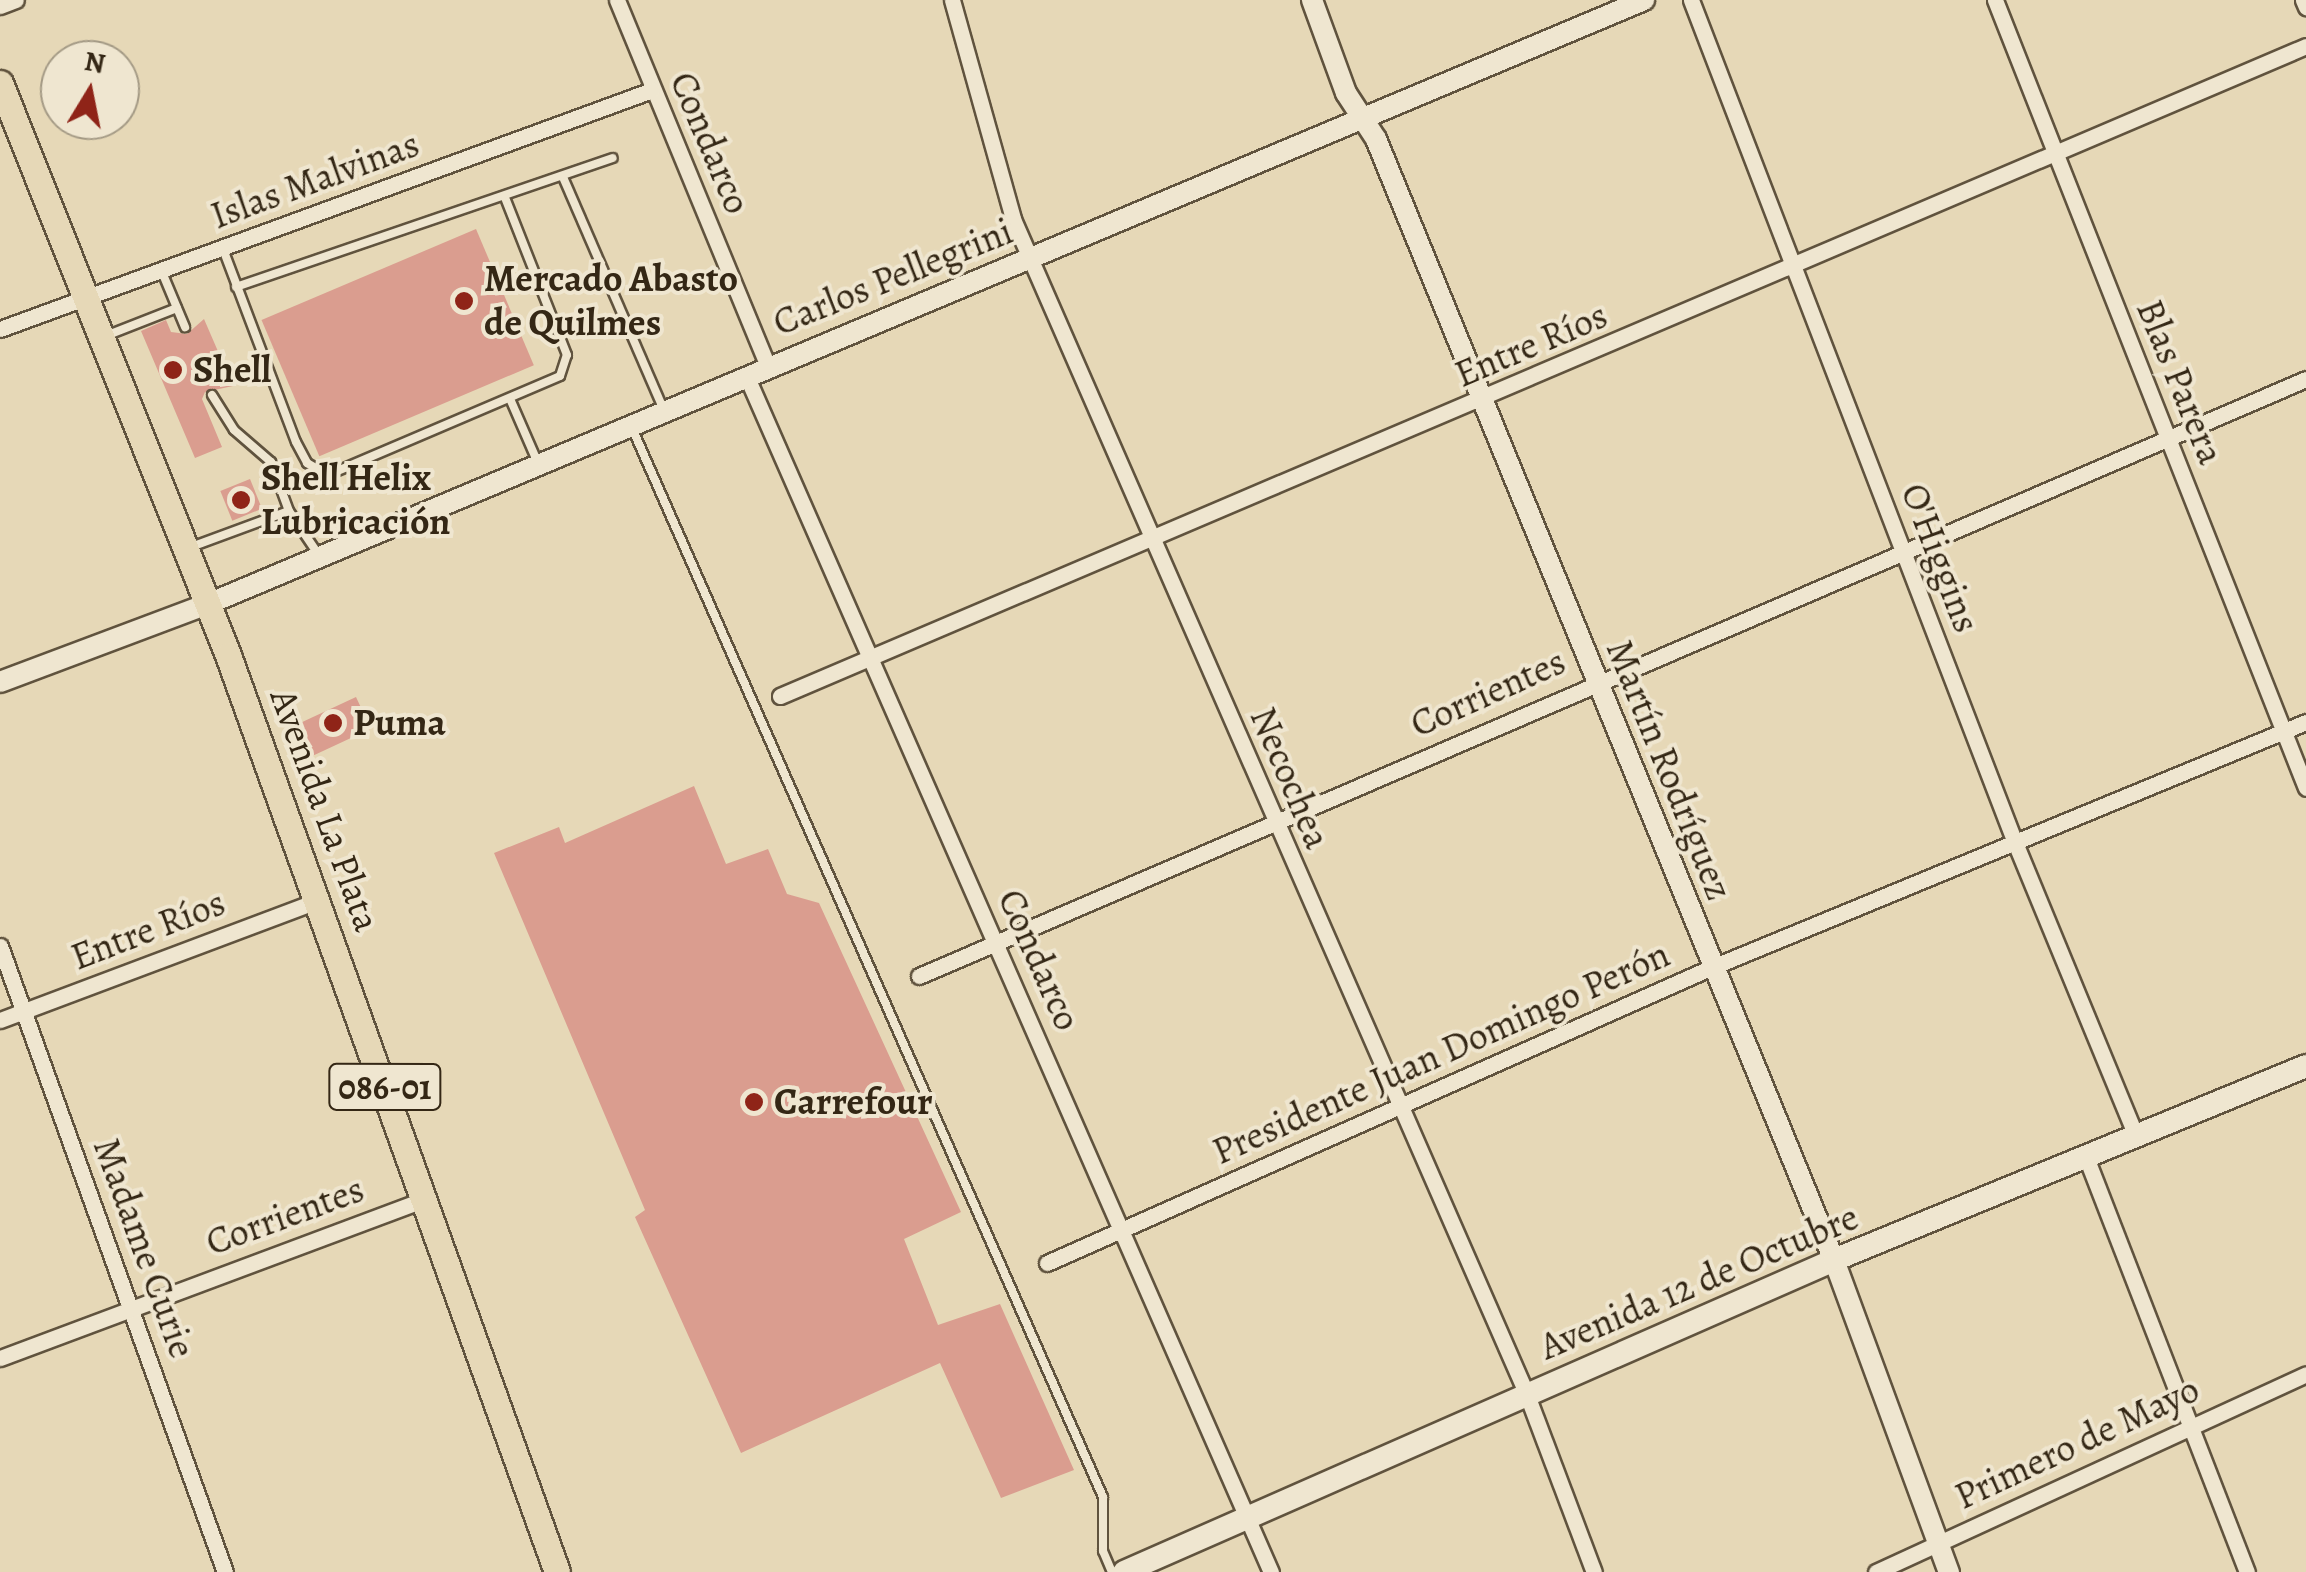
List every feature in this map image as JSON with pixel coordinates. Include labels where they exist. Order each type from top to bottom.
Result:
[{"type":"main road","name":"Avenida La Plata","points":[[0,83],[187,549],[319,900],[557,1572]]},
{"type":"main road","name":"Avenida 12 de Octubre","points":[[1124,1572],[1834,1260],[2306,1066]]},
{"type":"street","points":[[0,6],[16,0]]},
{"type":"street","name":"Condarco","points":[[618,0],[768,366]]},
{"type":"street","name":"Necochea","points":[[952,0],[1013,219],[1527,1394],[1594,1572]]},
{"type":"street","name":"Martín Rodríguez","points":[[1312,0],[1346,93],[1363,119],[1482,402],[1710,968],[1834,1260],[1949,1572]]},
{"type":"street","name":"Carlos Pellegrini","points":[[0,682],[208,604],[319,554],[1644,0]]},
{"type":"street","name":"O'Higgins","points":[[1691,0],[1790,268],[2014,840],[2136,1136]]},
{"type":"street","name":"Blas Parera","points":[[1995,0],[2306,788]]},
{"type":"street","points":[[2303,0],[2306,7]]},
{"type":"street","name":"Entre Ríos","points":[[780,696],[1482,402],[2306,46]]},
{"type":"street","name":"Islas Malvinas","points":[[0,329],[652,90]]},
{"type":"street","name":"Condarco","points":[[746,375],[1271,1572]]},
{"type":"street","name":"Corrientes","points":[[919,976],[1275,825],[1596,680],[2306,380]]},
{"type":"street","name":"Presidente Juan Domingo Perón","points":[[1046,1263],[1710,968],[2306,722]]},
{"type":"street","name":"Entre Ríos","points":[[0,1020],[319,900]]},
{"type":"street","name":"Madame Curie","points":[[0,946],[225,1572]]},
{"type":"street","points":[[2086,1157],[2247,1572]]},
{"type":"street","name":"Corrientes","points":[[0,1358],[424,1199]]},
{"type":"street","name":"Primero de Mayo","points":[[1876,1572],[2306,1374]]},
{"type":"lane","points":[[236,287],[505,198],[612,158]]},
{"type":"lane","points":[[563,177],[664,410]]},
{"type":"lane","points":[[223,249],[296,442],[307,464],[322,474],[510,402],[560,376],[567,355],[505,198]]},
{"type":"lane","points":[[162,272],[184,327]]},
{"type":"lane","points":[[104,337],[177,308]]},
{"type":"lane","points":[[212,395],[234,430],[271,462],[289,511],[319,554]]},
{"type":"lane","points":[[510,402],[538,463]]},
{"type":"lane","points":[[631,424],[1104,1497],[1104,1552],[1112,1572]]},
{"type":"lane","points":[[187,549],[289,511]]},
{"type":"building","points":[[476,229],[534,365],[319,456],[262,320]]},
{"type":"building","points":[[204,319],[233,386],[205,392],[202,399],[222,447],[195,458],[141,331],[166,320],[171,332],[187,334]]},
{"type":"building","name":"Shell Helix Lubricación","points":[[250,479],[262,509],[232,521],[220,491]]},
{"type":"building","points":[[356,697],[371,729],[313,756],[298,724]]},
{"type":"building","name":"Carrefour","points":[[694,786],[726,864],[768,849],[787,894],[819,903],[961,1212],[904,1239],[938,1325],[1000,1304],[1074,1470],[1001,1498],[940,1363],[741,1453],[635,1217],[645,1210],[494,853],[559,827],[565,843]]},
{"type":"place","name":"Mercado Abasto de Quilmes","points":[[464,301]]},
{"type":"place","name":"Shell","points":[[173,370]]},
{"type":"place","name":"Shell Helix Lubricación","points":[[241,500]]},
{"type":"place","name":"Puma","points":[[333,723]]},
{"type":"place","name":"Carrefour","points":[[754,1102]]}]
